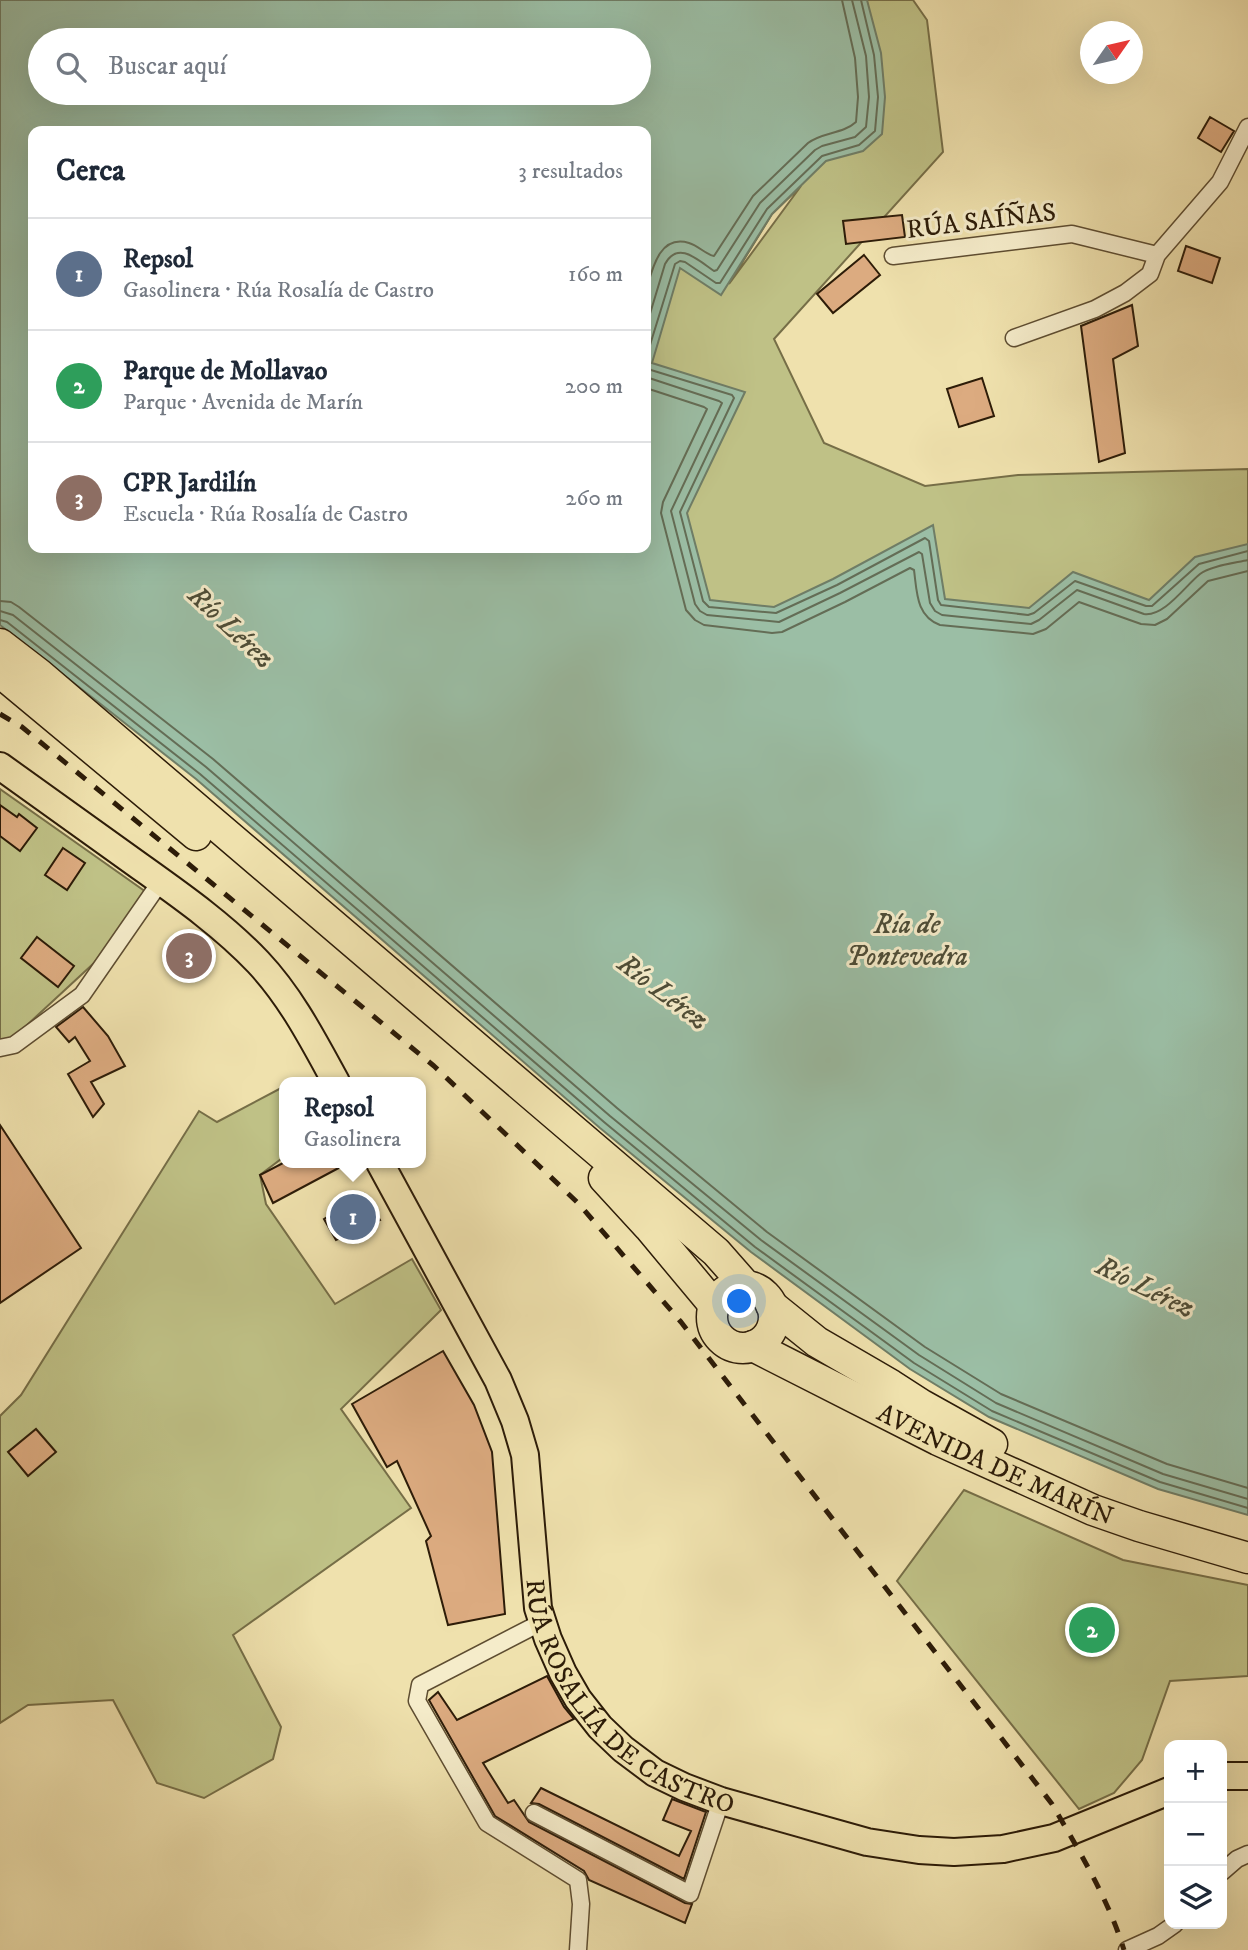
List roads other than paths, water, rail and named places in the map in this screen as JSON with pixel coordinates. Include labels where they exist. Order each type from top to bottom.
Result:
[{"type":"highway","points":[[0,644],[39,674],[705,1243],[747,1286],[761,1292],[771,1305],[774,1315],[769,1334],[753,1346],[734,1347],[718,1336],[713,1326],[714,1305],[727,1290],[736,1286],[747,1286]]},
{"type":"highway","points":[[0,672],[580,1156],[624,1200],[714,1305]]},
{"type":"highway","name":"AVENIDA DE MARÍN","points":[[771,1305],[817,1342],[954,1424],[1047,1472],[1175,1518],[1248,1539]]},
{"type":"highway","name":"AVENIDA DE MARÍN","points":[[753,1346],[938,1440],[1093,1510],[1248,1558]]},
{"type":"main road","points":[[0,766],[161,881],[232,936],[283,992],[333,1077]]},
{"type":"main road","name":"RÚA ROSALÍA DE CASTRO","points":[[383,1168],[498,1380],[515,1421],[525,1455],[538,1608],[542,1622],[563,1672],[578,1699],[600,1727],[623,1749],[655,1773],[721,1801],[867,1842],[919,1850],[954,1852],[1003,1849],[1054,1838],[1164,1793]]},
{"type":"main road","points":[[1227,1776],[1248,1776]]},
{"type":"street","points":[[1014,338],[1095,309],[1125,293],[1150,274],[1157,255],[1220,182],[1248,127]]},
{"type":"street","name":"RÚA SAÍÑAS","points":[[893,256],[1072,234],[1157,255]]},
{"type":"street","points":[[0,1048],[14,1045],[82,995],[161,881]]},
{"type":"street","points":[[542,1622],[420,1685],[417,1701],[487,1823],[578,1880],[581,1904],[578,1950]]},
{"type":"street","points":[[534,1813],[690,1894],[721,1801]]},
{"type":"street","points":[[1227,1868],[1248,1854]]},
{"type":"street","points":[[1127,1950],[1168,1929]]},
{"type":"water","name":"Ría de Pontevedra","points":[[0,0],[867,0],[881,53],[885,97],[882,134],[863,151],[826,161],[772,214],[721,295],[680,268],[652,363],[745,392],[687,513],[710,600],[774,607],[833,579],[933,525],[945,599],[1029,608],[1073,572],[1149,600],[1195,557],[1248,544],[1248,1515],[1158,1489],[989,1417],[910,1369],[751,1252],[600,1128],[196,779],[0,625]]},
{"type":"railway","points":[[0,714],[22,727],[434,1066],[578,1203],[681,1322],[1052,1804],[1101,1893],[1124,1950]]},
{"type":"place","name":"CPR Jardilín","points":[[189,956]]},
{"type":"place","name":"Repsol","points":[[353,1217]]},
{"type":"place","name":"Parque de Mollavao","points":[[1092,1630]]},
{"type":"water label","name":"Río Lérez","points":[[232,626]]},
{"type":"water label","name":"Río Lérez","points":[[664,991]]},
{"type":"water label","name":"Río Lérez","points":[[1146,1286]]}]
